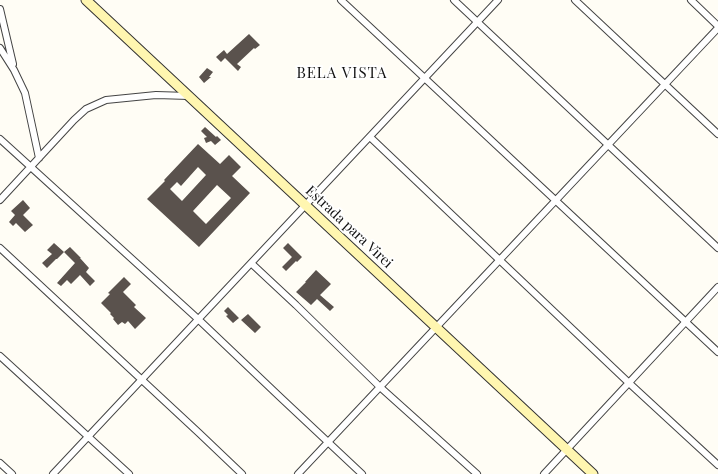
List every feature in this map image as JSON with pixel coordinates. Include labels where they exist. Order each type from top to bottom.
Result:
[{"type":"street","name":"Estrada para Virei","points":[[86,0],[593,474]]},
{"type":"street","points":[[341,0],[718,352]]},
{"type":"street","points":[[454,0],[718,248]]},
{"type":"street","points":[[53,474],[498,0]]},
{"type":"street","points":[[575,0],[718,134]]},
{"type":"street","points":[[298,474],[718,27],[691,0]]},
{"type":"street","points":[[0,9],[14,70]]},
{"type":"street","points":[[0,48],[14,70],[25,93],[39,158]]},
{"type":"street","points":[[0,200],[86,109],[106,100],[156,95],[189,96]]},
{"type":"street","points":[[370,136],[718,466]]},
{"type":"street","points":[[0,139],[198,319],[362,474]]},
{"type":"street","points":[[0,248],[242,474]]},
{"type":"street","points":[[251,263],[380,387],[477,474]]},
{"type":"street","points":[[544,474],[718,287]]},
{"type":"street","points":[[0,356],[129,474]]},
{"type":"street","points":[[0,463],[12,474]]},
{"type":"building","points":[[249,34],[260,45],[255,49],[254,48],[237,64],[241,67],[238,71],[225,58],[221,62],[216,57],[224,50],[227,54]]},
{"type":"building","points":[[207,68],[213,72],[209,77],[211,77],[204,83],[199,77]]},
{"type":"building","points":[[205,127],[221,140],[215,145],[211,141],[206,143],[204,138],[207,137],[201,131]]},
{"type":"building","points":[[198,144],[220,164],[229,155],[241,167],[232,176],[250,193],[199,247],[147,199],[165,181],[164,180]],"holes":[[[198,167],[206,175],[182,201],[170,189],[177,182],[181,186]],[[217,185],[231,198],[206,224],[193,211]]]},
{"type":"building","points":[[23,200],[30,208],[23,215],[33,225],[25,232],[16,223],[13,226],[9,222],[15,215],[11,211]]},
{"type":"building","points":[[54,243],[64,252],[47,268],[42,263],[52,254],[47,250]]},
{"type":"building","points":[[288,243],[302,257],[286,271],[282,267],[292,257],[283,248]]},
{"type":"building","points":[[70,247],[89,268],[86,272],[95,281],[90,286],[80,275],[71,284],[67,280],[61,286],[57,283],[75,263],[64,252]]},
{"type":"building","points":[[316,270],[331,284],[320,295],[334,307],[330,311],[317,299],[311,305],[296,292]]},
{"type":"building","points":[[124,277],[131,284],[123,292],[136,305],[134,307],[146,318],[135,329],[128,321],[125,324],[122,322],[118,325],[110,314],[111,313],[101,303],[110,294],[108,293]]},
{"type":"building","points":[[228,307],[239,318],[233,323],[226,316],[228,315],[224,311]]},
{"type":"building","points":[[248,314],[261,327],[255,333],[241,320]]},
{"type":"district","name":"BELA VISTA","points":[[342,73]]}]
